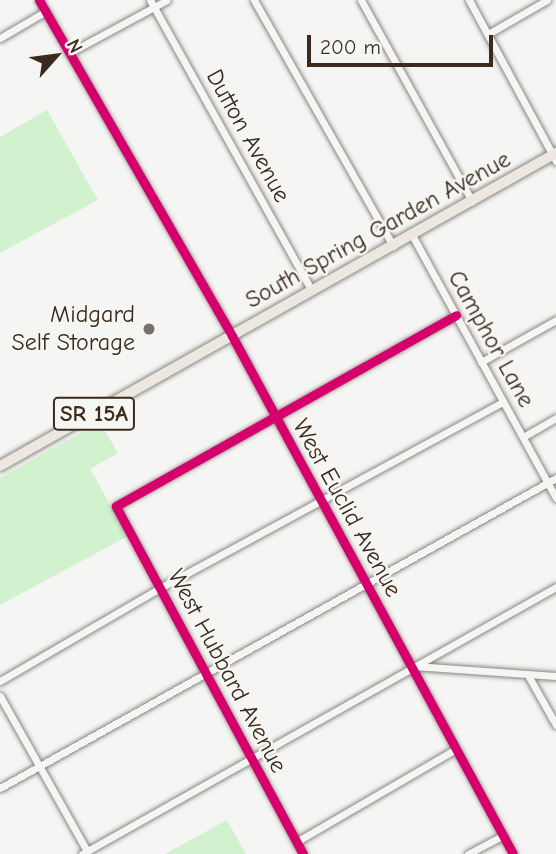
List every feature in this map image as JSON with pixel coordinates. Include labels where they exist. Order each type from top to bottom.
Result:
[{"type":"highway","name":"South Spring Garden Avenue","points":[[0,466],[555,156]]},
{"type":"street","name":"West Euclid Avenue","points":[[39,0],[232,336],[513,854]]},
{"type":"street","points":[[69,53],[152,4],[167,0]]},
{"type":"street","points":[[254,0],[393,246]]},
{"type":"street","points":[[361,0],[472,201]]},
{"type":"street","points":[[469,0],[555,156]]},
{"type":"street","points":[[488,34],[547,0]]},
{"type":"street","name":"Dutton Avenue","points":[[152,4],[312,291]]},
{"type":"street","points":[[0,38],[46,12]]},
{"type":"street","name":"Camphor Lane","points":[[412,235],[556,498]]},
{"type":"street","points":[[275,417],[456,315]]},
{"type":"street","points":[[481,362],[556,320]]},
{"type":"street","points":[[0,681],[160,588],[503,402]]},
{"type":"street","name":"West Hubbard Avenue","points":[[275,417],[117,506],[303,854]]},
{"type":"street","points":[[523,437],[556,418]]},
{"type":"street","points":[[0,788],[556,478]]},
{"type":"street","points":[[0,696],[84,853],[413,666],[555,590]]},
{"type":"street","points":[[413,666],[556,677]]},
{"type":"street","points":[[529,677],[556,725]]},
{"type":"street","points":[[296,842],[456,749]]},
{"type":"street","points":[[468,854],[503,835]]},
{"type":"green space","points":[[47,110],[98,200],[0,253],[0,137]]},
{"type":"green space","points":[[100,422],[118,453],[90,469],[128,536],[0,605],[0,478]]},
{"type":"green space","points":[[227,820],[246,854],[165,854]]},
{"type":"cycle path","points":[[39,0],[232,336],[513,854]]},
{"type":"cycle path","points":[[303,854],[116,506],[456,315]]},
{"type":"place","name":"Midgard Self Storage","points":[[149,329]]}]
